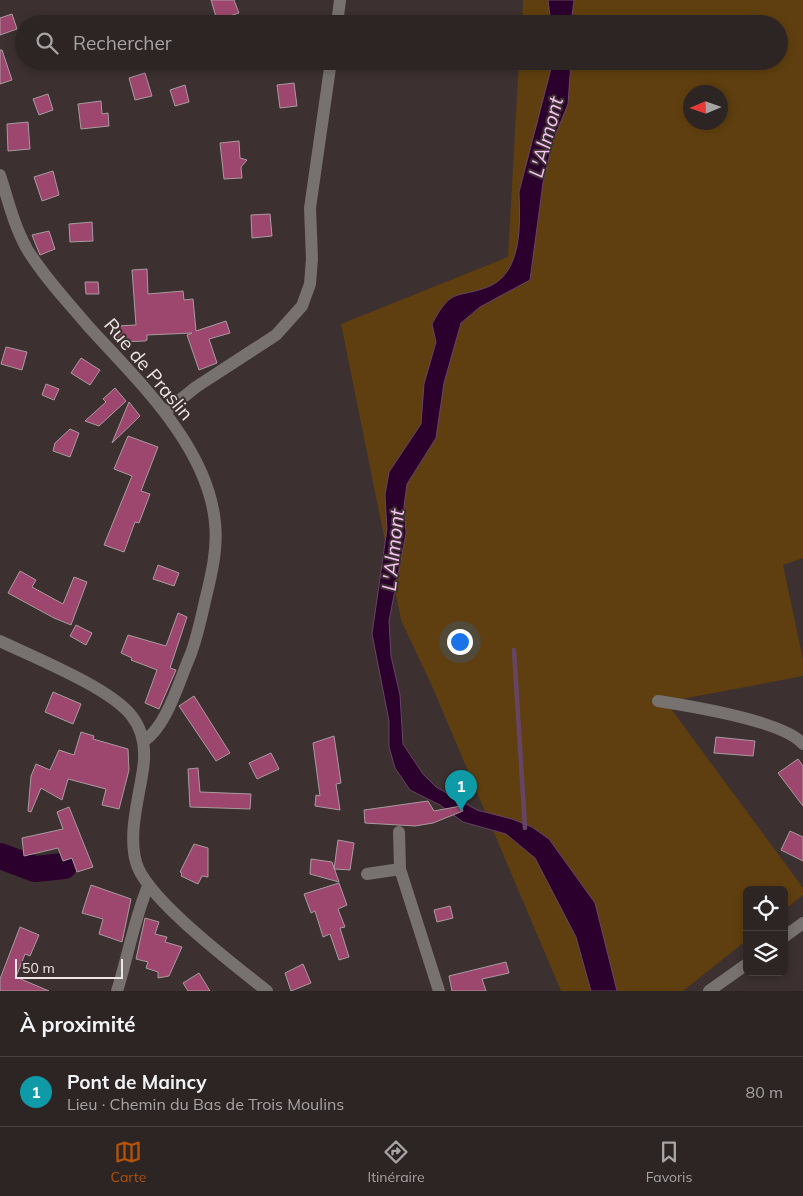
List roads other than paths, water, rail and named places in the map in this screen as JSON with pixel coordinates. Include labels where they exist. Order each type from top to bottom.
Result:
[{"type":"street","points":[[338,15],[340,0]]},
{"type":"street","points":[[165,412],[196,387],[276,335],[302,306],[310,284],[312,259],[310,208],[330,70]]},
{"type":"street","name":"Rue de Praslin","points":[[0,175],[15,225],[27,249],[50,282],[165,412],[183,439],[204,478],[215,523],[209,586],[194,646],[162,721],[151,736],[144,740]]},
{"type":"street","points":[[0,641],[108,695],[131,716],[144,740],[144,764],[133,839],[136,863],[148,886],[170,908],[267,991]]},
{"type":"street","points":[[658,701],[714,710],[747,719],[796,736],[803,744]]},
{"type":"street","points":[[399,832],[400,869],[439,991]]},
{"type":"street","points":[[366,874],[400,869]]},
{"type":"street","points":[[117,991],[129,956],[137,915],[148,886]]},
{"type":"street","points":[[788,934],[803,923]]},
{"type":"street","points":[[709,991],[743,967]]},
{"type":"water","points":[[548,0],[574,0],[572,15],[550,15]]},
{"type":"water","name":"L'Almont","points":[[551,70],[570,70],[568,104],[553,141],[543,183],[530,280],[480,307],[461,323],[444,383],[436,438],[407,484],[404,506],[406,533],[389,621],[391,656],[400,695],[403,744],[423,774],[436,787],[477,810],[512,819],[532,827],[549,839],[595,903],[617,991],[591,991],[576,937],[535,858],[506,834],[463,822],[440,805],[410,790],[395,768],[389,747],[389,721],[372,634],[387,529],[385,495],[389,472],[421,424],[424,384],[436,342],[432,324],[445,304],[451,299],[490,286],[501,279],[509,269],[514,258],[519,231],[519,192]]},
{"type":"waterway","points":[[514,650],[525,828]]},
{"type":"waterway","points":[[0,856],[35,869],[64,866]]},
{"type":"place","name":"Pont de Maincy","points":[[461,811]]}]
